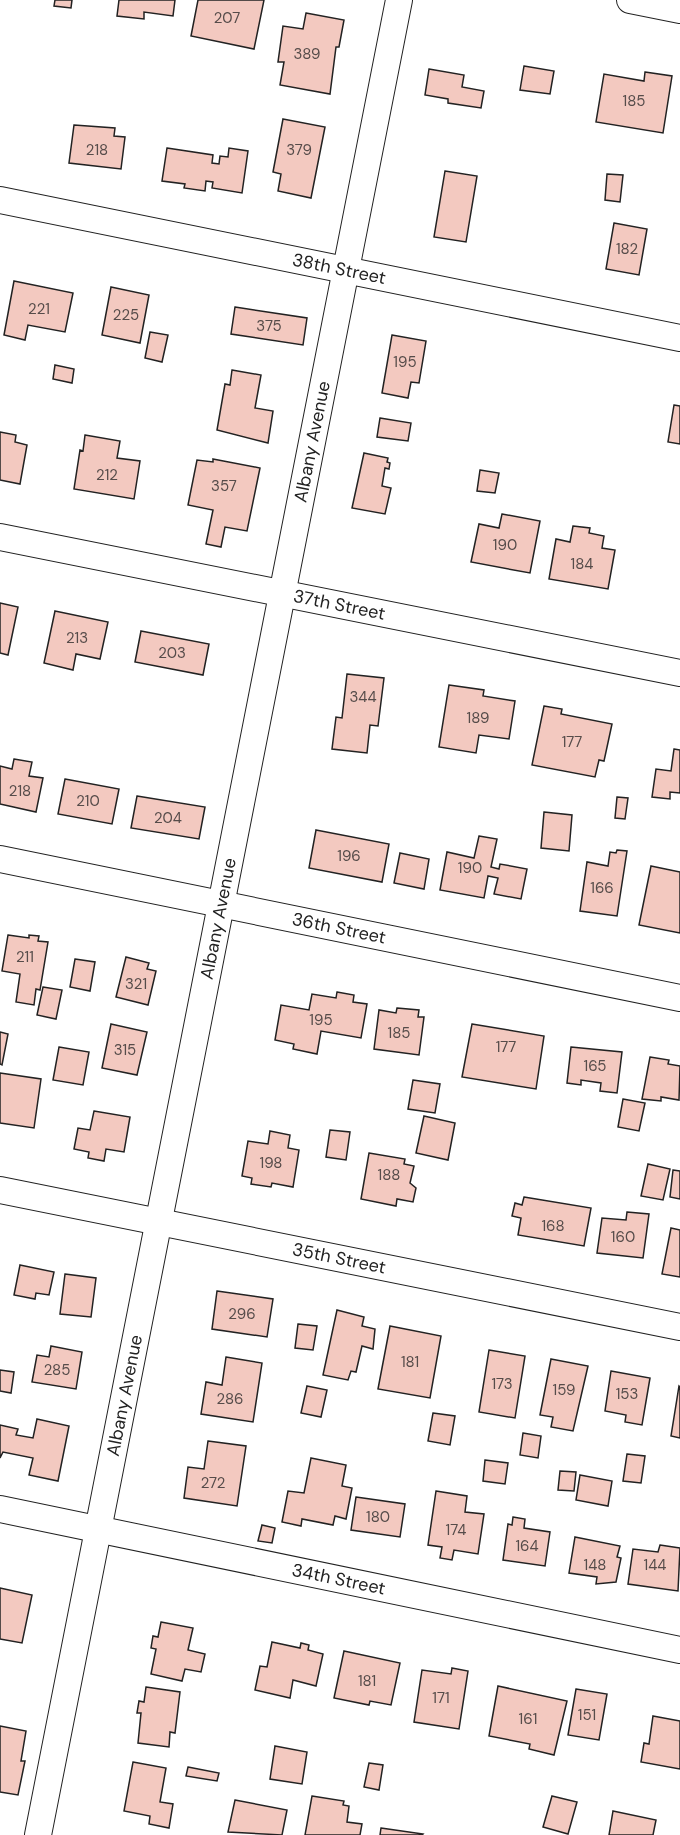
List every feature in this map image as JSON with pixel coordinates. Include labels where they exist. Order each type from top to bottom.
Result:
[{"type":"street","name":"Albany Avenue","points":[[38,1835],[399,0]]},
{"type":"street","points":[[630,0],[680,10]]},
{"type":"street","name":"38th Street","points":[[0,200],[680,338]]},
{"type":"street","name":"37th Street","points":[[0,537],[680,673]]},
{"type":"street","name":"36th Street","points":[[0,860],[680,998]]},
{"type":"street","name":"35th Street","points":[[0,1190],[680,1327]]},
{"type":"street","name":"34th Street","points":[[0,1509],[680,1650]]},
{"type":"building","points":[[55,0],[72,0],[71,8],[54,6]]},
{"type":"building","points":[[119,0],[175,0],[173,16],[144,12],[144,19],[117,16]]},
{"type":"building","points":[[198,0],[264,0],[254,49],[191,36]]},
{"type":"building","points":[[306,13],[344,20],[339,47],[336,47],[330,94],[280,85],[284,62],[278,62],[283,26],[303,29]]},
{"type":"building","points":[[524,66],[554,71],[550,94],[520,90]]},
{"type":"building","points":[[429,69],[464,75],[462,87],[484,91],[481,108],[448,103],[448,99],[425,95]]},
{"type":"building","points":[[645,72],[672,76],[663,133],[596,122],[604,74],[644,81]]},
{"type":"building","points":[[283,119],[325,127],[311,198],[278,191],[281,174],[273,172]]},
{"type":"building","points":[[74,125],[115,128],[114,136],[125,137],[121,169],[69,163]]},
{"type":"building","points":[[167,148],[213,155],[212,163],[219,164],[220,156],[228,157],[229,148],[248,151],[242,193],[212,188],[213,182],[206,181],[205,191],[184,188],[185,184],[162,181]]},
{"type":"building","points":[[445,171],[477,176],[466,242],[434,237]]},
{"type":"building","points":[[607,174],[623,175],[620,202],[605,200]]},
{"type":"building","points":[[614,223],[647,229],[639,275],[606,269]]},
{"type":"building","points":[[14,281],[73,293],[65,332],[28,325],[25,340],[4,335]]},
{"type":"building","points":[[111,287],[149,295],[140,343],[102,335]]},
{"type":"building","points":[[235,307],[307,318],[303,345],[231,334]]},
{"type":"building","points":[[150,332],[168,335],[162,362],[145,358]]},
{"type":"building","points":[[392,335],[426,341],[419,383],[411,382],[408,398],[382,393]]},
{"type":"building","points":[[55,365],[74,369],[72,383],[53,379]]},
{"type":"building","points":[[232,370],[261,375],[255,408],[273,411],[268,443],[217,430],[225,384],[230,385]]},
{"type":"building","points":[[674,405],[680,406],[680,444],[668,442]]},
{"type":"building","points":[[380,418],[411,423],[408,441],[377,437]]},
{"type":"building","points":[[0,432],[16,435],[15,442],[27,445],[20,484],[0,480]]},
{"type":"building","points":[[85,435],[120,441],[117,458],[140,461],[134,499],[74,489],[80,450],[83,451]]},
{"type":"building","points":[[364,453],[388,458],[387,462],[390,463],[389,469],[385,468],[382,486],[391,488],[385,514],[352,508]]},
{"type":"building","points":[[213,459],[260,468],[247,531],[225,527],[221,547],[206,544],[213,510],[188,505],[197,460],[213,462]]},
{"type":"building","points":[[480,470],[499,473],[495,493],[477,491]]},
{"type":"building","points":[[502,514],[540,521],[530,573],[471,562],[479,524],[499,528]]},
{"type":"building","points":[[573,526],[590,528],[589,533],[604,536],[602,548],[615,550],[608,589],[549,579],[556,539],[570,542]]},
{"type":"building","points":[[0,603],[18,607],[8,655],[0,653]]},
{"type":"building","points":[[55,611],[108,622],[100,659],[76,654],[73,670],[44,663]]},
{"type":"building","points":[[141,631],[209,644],[203,675],[135,662]]},
{"type":"building","points":[[347,674],[384,678],[378,726],[370,725],[367,753],[332,749],[336,717],[342,718]]},
{"type":"building","points":[[449,685],[484,690],[483,696],[515,701],[509,739],[479,735],[476,753],[439,747]]},
{"type":"building","points":[[544,706],[562,709],[561,714],[612,724],[604,761],[599,760],[595,777],[532,765]]},
{"type":"building","points":[[674,749],[680,750],[680,793],[670,792],[670,799],[652,797],[656,769],[671,771]]},
{"type":"building","points":[[14,759],[32,762],[29,776],[43,778],[36,812],[0,804],[0,766],[12,769]]},
{"type":"building","points":[[65,779],[119,789],[112,824],[58,814]]},
{"type":"building","points":[[137,796],[205,807],[199,839],[131,828]]},
{"type":"building","points":[[617,797],[628,798],[625,819],[615,818]]},
{"type":"building","points":[[544,812],[572,815],[569,851],[541,848]]},
{"type":"building","points":[[316,830],[389,844],[382,882],[309,868]]},
{"type":"building","points":[[479,836],[497,839],[491,867],[499,869],[500,864],[527,869],[521,899],[494,894],[498,878],[488,876],[484,898],[440,890],[447,852],[474,858]]},
{"type":"building","points":[[617,850],[627,851],[617,916],[580,911],[587,862],[608,866],[610,852],[616,853]]},
{"type":"building","points":[[400,853],[429,859],[424,889],[394,883]]},
{"type":"building","points":[[651,866],[680,872],[680,933],[639,925]]},
{"type":"building","points":[[8,935],[29,938],[29,935],[39,936],[38,941],[48,942],[40,990],[36,989],[34,1005],[16,1002],[20,974],[2,971]]},
{"type":"building","points":[[126,957],[149,963],[147,969],[156,971],[148,1005],[116,997]]},
{"type":"building","points":[[75,959],[95,962],[90,991],[70,987]]},
{"type":"building","points":[[43,987],[62,990],[56,1019],[37,1015]]},
{"type":"building","points":[[337,992],[354,995],[353,1002],[367,1004],[361,1038],[321,1031],[317,1054],[293,1049],[294,1044],[275,1040],[281,1005],[309,1010],[312,994],[336,998]]},
{"type":"building","points":[[397,1008],[419,1010],[418,1017],[424,1017],[419,1055],[374,1049],[379,1010],[396,1013]]},
{"type":"building","points":[[111,1024],[147,1032],[137,1075],[102,1068]]},
{"type":"building","points":[[472,1024],[544,1036],[536,1089],[462,1077]]},
{"type":"building","points":[[0,1032],[8,1034],[2,1065],[0,1064]]},
{"type":"building","points":[[59,1047],[89,1052],[83,1085],[53,1080]]},
{"type":"building","points":[[571,1047],[622,1052],[617,1093],[600,1091],[601,1083],[581,1080],[581,1085],[567,1083]]},
{"type":"building","points":[[650,1057],[669,1060],[668,1064],[680,1066],[679,1100],[661,1097],[661,1101],[642,1099]]},
{"type":"building","points":[[0,1073],[41,1079],[34,1128],[0,1123]]},
{"type":"building","points":[[413,1080],[440,1084],[435,1113],[408,1109]]},
{"type":"building","points":[[623,1099],[645,1103],[639,1131],[618,1127]]},
{"type":"building","points":[[94,1111],[130,1117],[124,1152],[106,1149],[104,1161],[88,1158],[89,1152],[74,1149],[78,1128],[90,1130]]},
{"type":"building","points":[[424,1116],[455,1123],[448,1160],[416,1153]]},
{"type":"building","points":[[330,1130],[350,1132],[346,1160],[326,1157]]},
{"type":"building","points":[[270,1131],[290,1135],[288,1148],[299,1150],[293,1187],[272,1183],[271,1187],[251,1184],[252,1178],[242,1176],[248,1141],[268,1144]]},
{"type":"building","points":[[369,1153],[405,1159],[404,1164],[414,1166],[410,1183],[416,1188],[413,1202],[397,1199],[396,1206],[361,1199]]},
{"type":"building","points":[[648,1164],[670,1169],[663,1200],[641,1196]]},
{"type":"building","points":[[673,1170],[680,1171],[680,1199],[670,1197]]},
{"type":"building","points":[[524,1197],[591,1208],[584,1246],[518,1235],[521,1218],[512,1216],[515,1203],[522,1205]]},
{"type":"building","points":[[627,1212],[649,1214],[643,1258],[597,1253],[602,1218],[626,1220]]},
{"type":"building","points":[[671,1228],[680,1230],[680,1277],[662,1274]]},
{"type":"building","points":[[20,1265],[54,1272],[49,1295],[36,1293],[35,1299],[14,1295]]},
{"type":"building","points":[[65,1274],[96,1278],[91,1317],[60,1314]]},
{"type":"building","points":[[217,1291],[273,1299],[267,1337],[212,1329]]},
{"type":"building","points":[[337,1310],[364,1317],[362,1326],[375,1329],[373,1349],[362,1346],[356,1372],[351,1371],[348,1380],[323,1375]]},
{"type":"building","points":[[298,1324],[317,1326],[313,1350],[295,1348]]},
{"type":"building","points":[[390,1326],[441,1336],[430,1398],[378,1389]]},
{"type":"building","points":[[51,1346],[82,1352],[76,1389],[32,1382],[37,1355],[49,1357]]},
{"type":"building","points":[[489,1350],[525,1356],[515,1418],[479,1412]]},
{"type":"building","points":[[226,1357],[262,1363],[253,1422],[201,1414],[206,1382],[222,1385]]},
{"type":"building","points":[[551,1359],[588,1366],[573,1431],[551,1427],[553,1417],[540,1415]]},
{"type":"building","points":[[0,1370],[14,1372],[11,1393],[0,1391]]},
{"type":"building","points":[[611,1371],[650,1378],[642,1425],[625,1422],[626,1415],[605,1411]]},
{"type":"building","points":[[307,1386],[327,1390],[321,1417],[301,1413]]},
{"type":"building","points":[[680,1387],[680,1438],[671,1436]]},
{"type":"building","points":[[433,1413],[455,1416],[450,1445],[428,1441]]},
{"type":"building","points":[[37,1419],[69,1426],[58,1481],[29,1475],[33,1458],[3,1452],[0,1458],[0,1425],[18,1429],[16,1435],[33,1438]]},
{"type":"building","points":[[523,1433],[541,1436],[538,1458],[520,1455]]},
{"type":"building","points":[[208,1441],[246,1446],[237,1506],[184,1498],[188,1467],[204,1469]]},
{"type":"building","points":[[627,1454],[645,1456],[641,1483],[623,1481]]},
{"type":"building","points":[[311,1458],[346,1465],[342,1486],[352,1488],[346,1519],[335,1516],[333,1525],[302,1519],[301,1526],[282,1522],[288,1491],[304,1493]]},
{"type":"building","points":[[485,1460],[508,1463],[505,1484],[483,1481]]},
{"type":"building","points":[[560,1471],[576,1472],[574,1491],[558,1490]]},
{"type":"building","points":[[580,1475],[612,1481],[608,1506],[576,1500]]},
{"type":"building","points":[[436,1491],[467,1496],[465,1512],[484,1514],[478,1554],[454,1550],[452,1560],[440,1558],[442,1547],[428,1545]]},
{"type":"building","points":[[356,1497],[405,1504],[400,1537],[351,1530]]},
{"type":"building","points":[[513,1517],[525,1519],[524,1528],[550,1532],[545,1566],[503,1560],[508,1524],[512,1525]]},
{"type":"building","points":[[262,1525],[275,1528],[272,1543],[258,1541]]},
{"type":"building","points":[[575,1537],[620,1546],[617,1557],[621,1558],[616,1582],[596,1584],[597,1577],[569,1573]]},
{"type":"building","points":[[660,1545],[680,1548],[678,1591],[628,1584],[633,1549],[658,1552]]},
{"type":"building","points":[[0,1588],[32,1595],[22,1643],[0,1639]]},
{"type":"building","points":[[161,1622],[193,1628],[188,1650],[205,1654],[201,1672],[185,1669],[182,1681],[151,1674],[156,1649],[151,1648],[153,1636],[158,1637]]},
{"type":"building","points":[[272,1642],[300,1648],[301,1643],[309,1645],[308,1650],[323,1654],[316,1686],[293,1680],[290,1698],[255,1690],[260,1666],[267,1667]]},
{"type":"building","points":[[344,1651],[400,1663],[391,1705],[370,1701],[369,1705],[334,1698]]},
{"type":"building","points":[[452,1668],[468,1671],[459,1729],[414,1722],[422,1670],[451,1674]]},
{"type":"building","points":[[498,1686],[567,1701],[554,1755],[529,1749],[530,1744],[489,1736]]},
{"type":"building","points":[[146,1687],[180,1692],[175,1733],[170,1732],[169,1747],[138,1743],[141,1713],[137,1713],[139,1701],[144,1702]]},
{"type":"building","points":[[576,1689],[607,1694],[599,1740],[568,1735]]},
{"type":"building","points":[[653,1716],[680,1721],[680,1769],[641,1762],[644,1743],[649,1744]]},
{"type":"building","points":[[0,1726],[26,1731],[21,1761],[25,1761],[18,1795],[0,1792]]},
{"type":"building","points":[[275,1746],[307,1752],[302,1784],[270,1779]]},
{"type":"building","points":[[133,1762],[166,1768],[160,1802],[173,1804],[169,1828],[149,1824],[150,1816],[124,1811]]},
{"type":"building","points":[[369,1763],[383,1765],[379,1790],[364,1787]]},
{"type":"building","points":[[188,1767],[219,1773],[217,1781],[186,1776]]},
{"type":"building","points":[[312,1796],[344,1801],[343,1805],[349,1806],[347,1822],[362,1824],[360,1835],[305,1835]]},
{"type":"building","points":[[552,1796],[577,1802],[568,1834],[543,1827]]},
{"type":"building","points":[[235,1800],[287,1810],[282,1835],[228,1832]]},
{"type":"building","points":[[613,1811],[656,1820],[653,1835],[609,1835]]},
{"type":"building","points":[[381,1828],[423,1834],[380,1835]]}]
